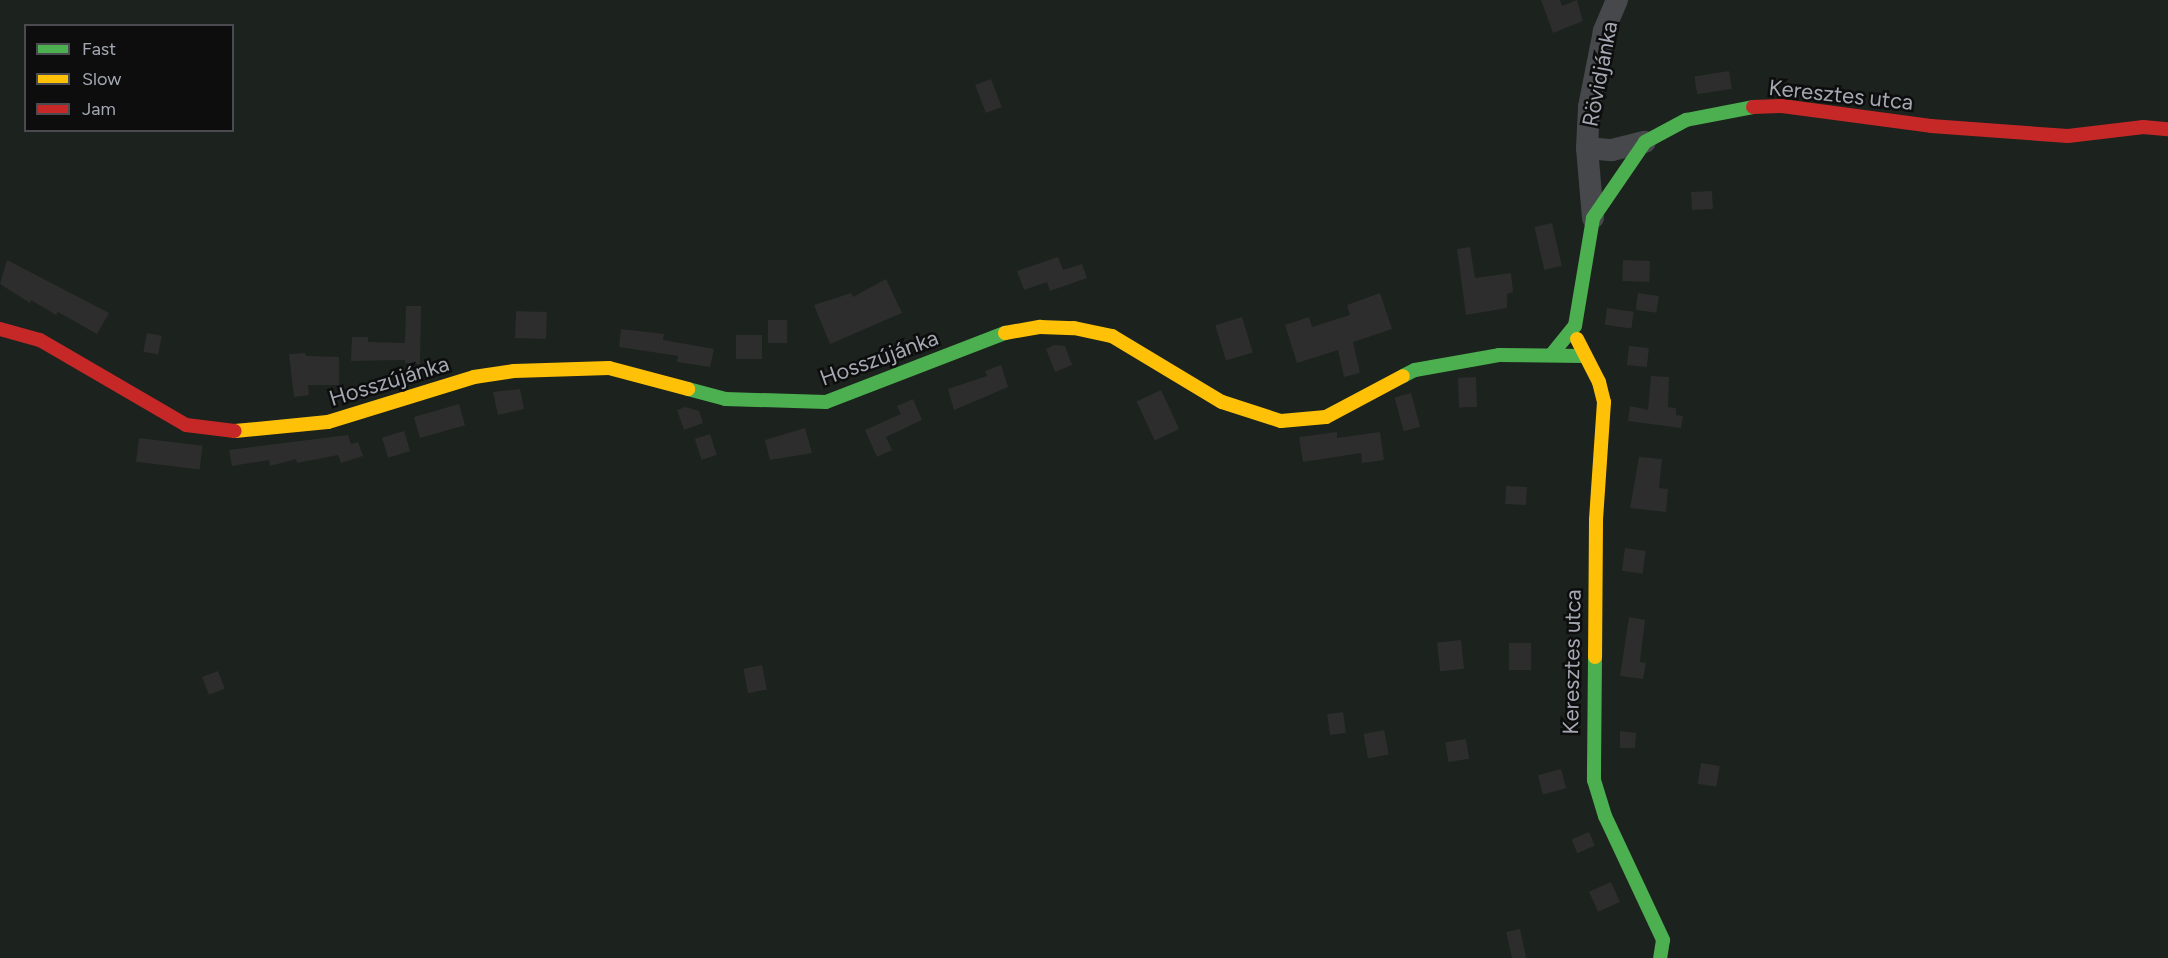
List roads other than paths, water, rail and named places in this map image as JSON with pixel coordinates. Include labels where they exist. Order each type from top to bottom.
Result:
[{"type":"street","name":"Rövidjánka","points":[[1593,218],[1587,148],[1589,107],[1604,31],[1617,0]]},
{"type":"street","name":"Keresztes utca","points":[[1660,958],[1663,940],[1605,816],[1594,780],[1596,520],[1604,402],[1599,382],[1578,346],[1575,326],[1593,218],[1614,182],[1645,142],[1686,120],[1759,106],[1931,126],[2068,136],[2122,128],[2168,129]]},
{"type":"street","name":"Rövidjánka","points":[[1587,148],[1612,150],[1645,142]]},
{"type":"street","name":"Keresztes utca","points":[[1552,354],[1575,326]]},
{"type":"street","name":"Hosszújánka","points":[[0,329],[40,340],[186,425],[224,432],[328,422],[474,377],[514,371],[618,369],[725,399],[826,402],[1003,333],[1040,327],[1074,328],[1112,336],[1222,402],[1281,422],[1333,414],[1415,370],[1499,355],[1552,354]]},
{"type":"street","points":[[1552,354],[1584,356]]}]
